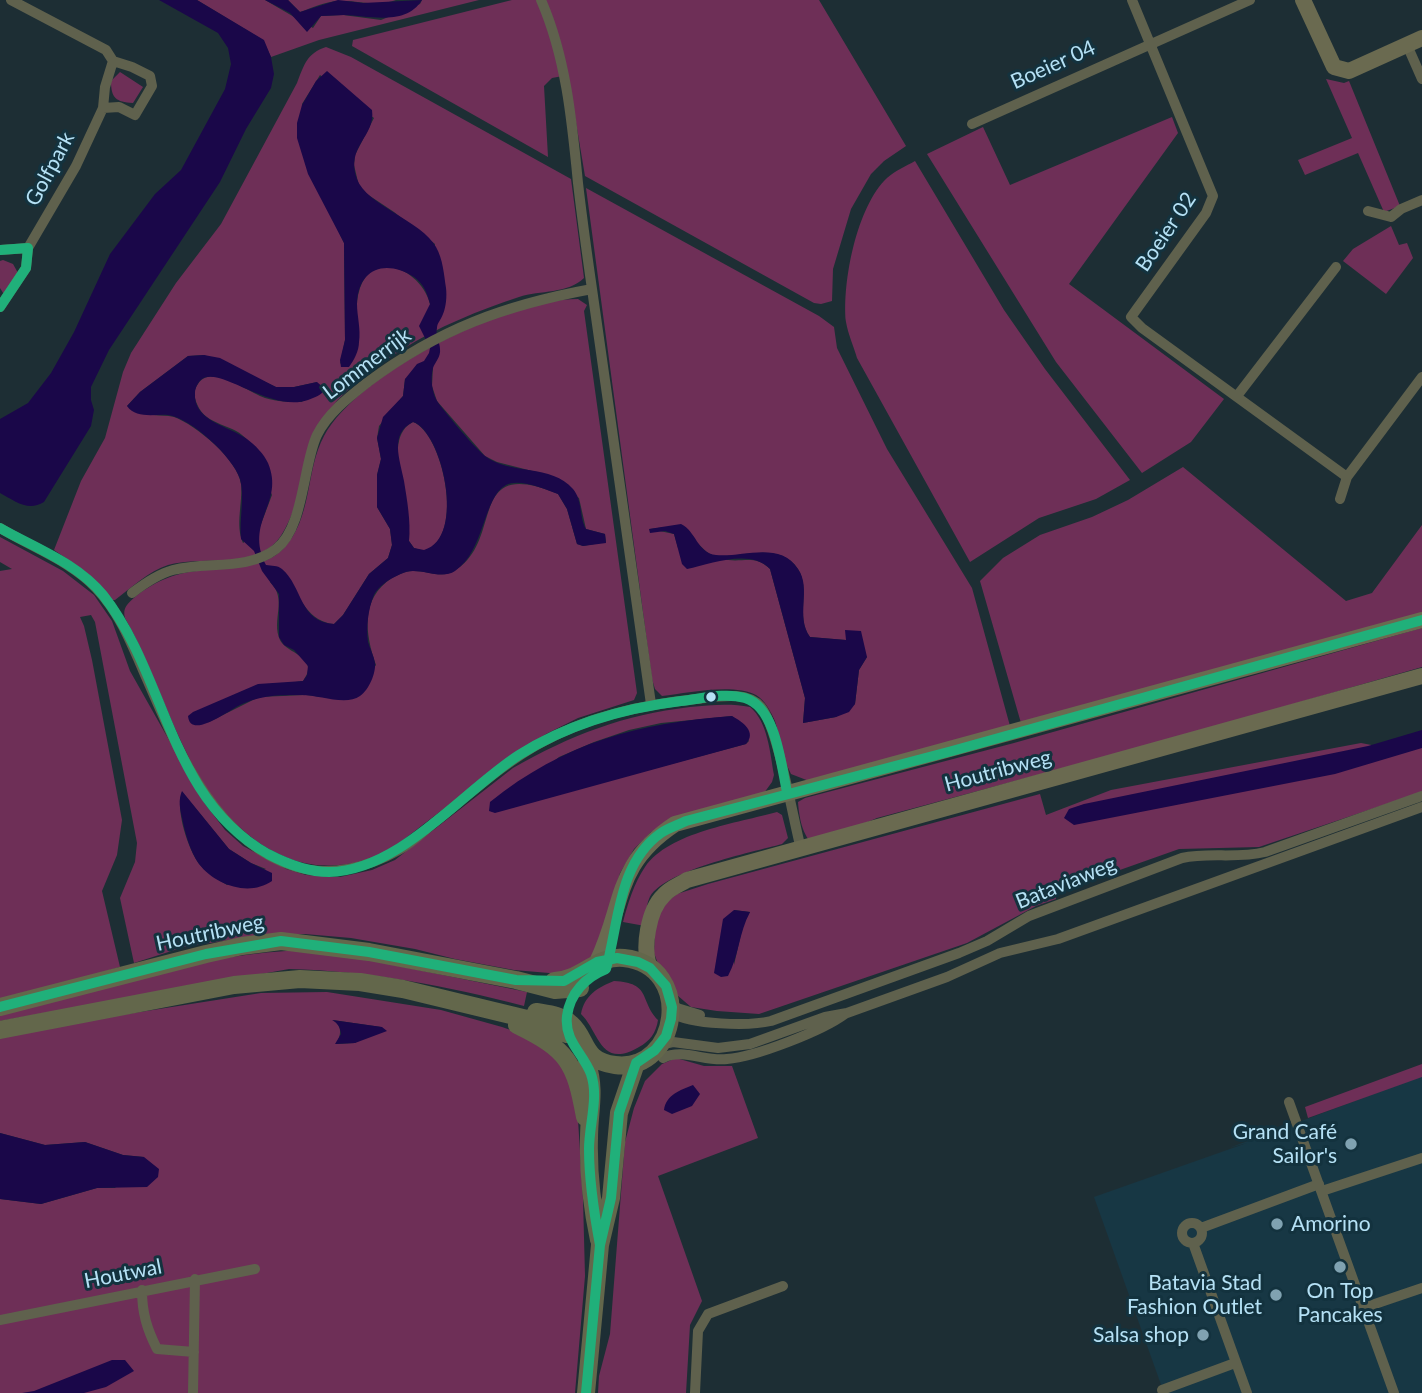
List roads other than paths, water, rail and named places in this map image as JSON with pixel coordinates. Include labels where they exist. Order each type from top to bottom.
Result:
[{"type":"main road","points":[[1303,0],[1334,66],[1349,71],[1414,41]]},
{"type":"main road","name":"Houtribweg","points":[[604,963],[623,886],[634,861],[652,841],[675,824],[952,751],[1422,621]]},
{"type":"main road","name":"Houtribweg","points":[[650,968],[647,961],[647,944],[654,910],[662,896],[687,880],[1422,676]]},
{"type":"main road","name":"Houtribweg","points":[[0,1007],[206,954],[281,941],[355,950],[516,980],[555,990],[579,981]]},
{"type":"main road","points":[[631,960],[650,968],[666,986],[671,1007],[668,1031],[661,1052],[637,1070],[611,1074],[587,1063],[572,1048],[567,1027],[570,1003],[579,981],[594,974],[604,963],[631,960]]},
{"type":"main road","points":[[604,963],[640,974],[650,983],[660,1002],[671,1007]]},
{"type":"main road","points":[[0,1030],[234,985],[273,980],[360,982],[403,989],[576,1029],[585,1047],[595,1057],[637,1070]]},
{"type":"main road","points":[[485,1009],[547,1041],[566,1058],[578,1081],[589,1138]]},
{"type":"main road","points":[[587,1063],[593,1084],[589,1138],[592,1203],[600,1245]]},
{"type":"main road","points":[[586,1393],[600,1245],[611,1198],[618,1142],[637,1070]]},
{"type":"street","points":[[11,0],[106,50],[113,61],[132,66],[150,76],[152,86],[135,115],[118,107],[103,108]]},
{"type":"street","points":[[541,0],[553,29],[562,69],[651,704]]},
{"type":"street","points":[[1132,0],[1151,42]]},
{"type":"street","name":"Boeier 04","points":[[972,124],[1250,0]]},
{"type":"street","points":[[1414,41],[1422,79]]},
{"type":"street","name":"Boeier 02","points":[[1151,42],[1213,196],[1206,213],[1131,317],[1142,328],[1347,477]]},
{"type":"street","name":"Golfpark","points":[[1,304],[26,268],[28,248],[76,166],[103,108],[105,87],[113,61]]},
{"type":"street","points":[[1368,211],[1391,217],[1401,209],[1422,200]]},
{"type":"street","points":[[0,250],[28,248]]},
{"type":"street","points":[[1237,396],[1336,267]]},
{"type":"street","name":"Lommerrijk","points":[[132,593],[161,574],[176,569],[253,559],[266,555],[284,541],[303,496],[311,453],[323,425],[344,401],[401,357],[475,321],[538,299],[592,289]]},
{"type":"street","points":[[1340,499],[1347,477],[1422,377]]},
{"type":"street","points":[[0,528],[78,571],[96,587],[126,632],[177,745],[208,798],[233,829],[265,853],[295,867],[332,872],[366,864],[401,850],[499,769],[544,741],[604,715],[651,704],[735,696],[756,702],[763,708],[773,732],[801,849]]},
{"type":"street","name":"Bataviaweg","points":[[671,1007],[730,1023],[757,1025],[987,942],[1029,916],[1182,858],[1194,855],[1240,856],[1265,852],[1422,796]]},
{"type":"street","points":[[661,1052],[673,1042],[718,1048],[738,1046],[825,1017],[847,1013],[947,977],[1000,953],[1058,939],[1422,807]]},
{"type":"street","points":[[1289,1102],[1394,1393]]},
{"type":"street","points":[[1201,1228],[1320,1187],[1422,1158]]},
{"type":"street","points":[[1201,1228],[1192,1222],[1183,1227],[1183,1238],[1193,1243],[1247,1393]]},
{"type":"street","points":[[1193,1243],[1200,1238],[1201,1228]]},
{"type":"street","name":"Houtwal","points":[[0,1320],[255,1269]]},
{"type":"street","points":[[193,1393],[195,1279]]},
{"type":"street","points":[[695,1393],[698,1331],[708,1314],[783,1286]]},
{"type":"street","points":[[1363,1308],[1422,1288]]},
{"type":"street","points":[[142,1290],[142,1310],[148,1332],[157,1349],[194,1352]]},
{"type":"street","points":[[1162,1390],[1235,1363]]},
{"type":"place","name":"Grand Café Sailor's","points":[[1351,1144]]},
{"type":"place","name":"Amorino","points":[[1277,1224]]},
{"type":"place","name":"On Top Pancakes","points":[[1340,1267]]},
{"type":"place","name":"Batavia Stad Fashion Outlet","points":[[1276,1295]]},
{"type":"place","name":"Salsa shop","points":[[1203,1335]]}]
